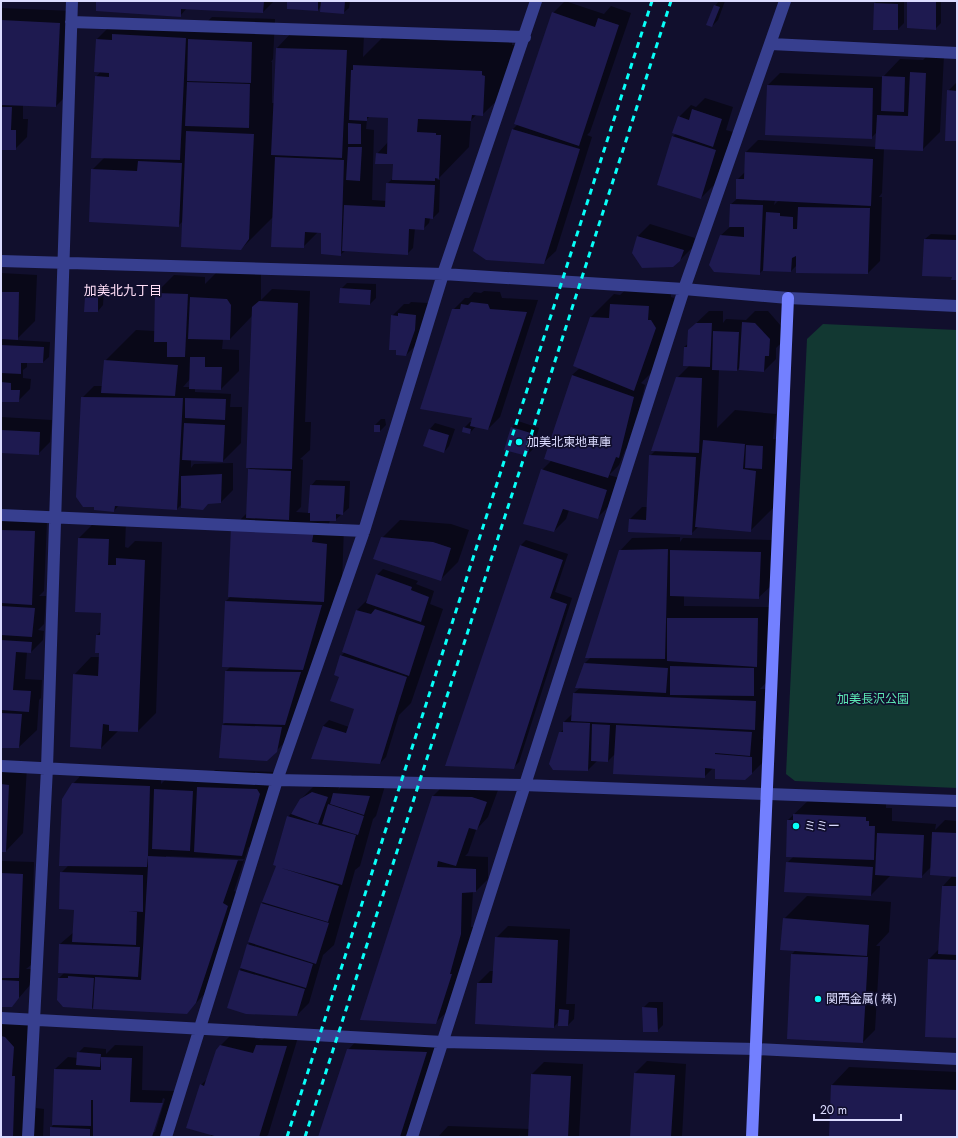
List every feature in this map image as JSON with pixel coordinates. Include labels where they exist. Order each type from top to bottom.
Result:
[{"type":"street","points":[[28,1137],[47,768],[62,264],[72,1]]},
{"type":"street","points":[[166,1137],[201,1029],[277,780],[364,531],[444,274],[536,1]]},
{"type":"street","points":[[412,1137],[523,785],[684,289],[785,1]]},
{"type":"street","points":[[71,22],[525,37]]},
{"type":"street","points":[[771,44],[957,53]]},
{"type":"street","points":[[1,261],[62,264],[444,274],[684,289],[788,298],[957,306]]},
{"type":"street","points":[[752,1137],[768,793],[788,298]]},
{"type":"street","points":[[1,515],[364,531]]},
{"type":"street","points":[[1,766],[277,780],[523,785],[957,801]]},
{"type":"street","points":[[1,1018],[443,1042],[756,1049],[957,1059]]},
{"type":"green space","name":"加美長沢公園","points":[[823,324],[957,330],[957,788],[795,781],[786,774],[807,339]]},
{"type":"building","points":[[96,1],[264,1],[263,13],[181,9],[181,17],[96,11]]},
{"type":"building","points":[[287,1],[318,1],[318,11],[287,9]]},
{"type":"building","points":[[321,1],[345,1],[344,14],[320,12]]},
{"type":"building","points":[[907,1],[936,1],[936,30],[907,28]]},
{"type":"building","points":[[874,3],[898,4],[898,30],[873,30]]},
{"type":"building","points":[[714,5],[720,7],[712,27],[706,25]]},
{"type":"building","points":[[552,12],[595,27],[598,18],[619,25],[579,146],[514,124]]},
{"type":"building","points":[[1,20],[60,23],[56,107],[1,105]]},
{"type":"building","points":[[112,34],[186,38],[180,160],[91,158],[95,76],[109,77],[109,73],[94,72],[96,39],[112,40]]},
{"type":"building","points":[[188,39],[252,42],[251,83],[187,81]]},
{"type":"building","points":[[276,48],[347,50],[342,158],[271,155]]},
{"type":"building","points":[[353,65],[482,71],[482,75],[485,76],[483,116],[472,115],[471,121],[418,119],[417,132],[436,133],[436,135],[441,135],[439,179],[435,178],[435,181],[392,180],[393,164],[375,164],[376,153],[387,154],[388,118],[367,117],[367,121],[349,120],[351,70],[353,70]]},
{"type":"building","points":[[910,72],[926,73],[923,151],[875,149],[877,115],[908,116]]},
{"type":"building","points":[[882,76],[905,77],[904,112],[881,111]]},
{"type":"building","points":[[187,82],[250,84],[249,128],[185,126]]},
{"type":"building","points":[[767,85],[873,88],[872,139],[765,135]]},
{"type":"building","points":[[947,90],[957,91],[957,141],[945,141]]},
{"type":"building","points":[[1,107],[12,107],[11,130],[16,130],[16,150],[1,150]]},
{"type":"building","points":[[692,109],[722,119],[713,147],[672,133],[678,116],[689,120]]},
{"type":"building","points":[[348,123],[361,124],[361,144],[348,144]]},
{"type":"building","points":[[512,129],[580,149],[544,264],[486,260],[473,251]]},
{"type":"building","points":[[186,131],[254,134],[249,239],[241,250],[181,247]]},
{"type":"building","points":[[672,136],[716,150],[701,199],[657,185]]},
{"type":"building","points":[[348,147],[362,147],[360,181],[346,180]]},
{"type":"building","points":[[745,152],[873,159],[871,206],[736,199],[736,179],[744,179]]},
{"type":"building","points":[[275,157],[344,160],[341,256],[321,254],[321,233],[305,232],[304,248],[271,247]]},
{"type":"building","points":[[138,161],[182,163],[179,227],[89,222],[91,169],[137,171]]},
{"type":"building","points":[[386,183],[435,185],[433,219],[425,218],[424,230],[409,229],[408,255],[342,251],[344,205],[385,207]]},
{"type":"building","points":[[730,204],[763,205],[760,275],[714,272],[709,265],[720,235],[744,237],[744,227],[729,227]]},
{"type":"building","points":[[798,207],[870,208],[868,274],[796,273],[796,256],[792,258],[791,272],[763,271],[766,212],[780,213],[780,216],[793,217],[793,229],[797,229]]},
{"type":"building","points":[[637,236],[684,250],[680,261],[673,267],[642,268],[632,253]]},
{"type":"building","points":[[924,239],[957,240],[957,280],[951,280],[952,277],[922,276]]},
{"type":"building","points":[[340,288],[371,290],[370,305],[339,303]]},
{"type":"building","points":[[1,292],[19,292],[18,340],[1,339]]},
{"type":"building","points":[[89,293],[98,293],[98,312],[84,312],[85,297]]},
{"type":"building","points":[[155,293],[188,294],[185,357],[167,357],[167,342],[154,342]]},
{"type":"building","points":[[190,297],[227,299],[231,305],[230,340],[188,339]]},
{"type":"building","points":[[259,301],[298,303],[292,469],[246,468],[252,307]]},
{"type":"building","points":[[471,302],[488,304],[490,309],[527,312],[488,430],[470,426],[472,418],[420,409],[452,309],[460,309],[461,304],[468,305]]},
{"type":"building","points":[[610,304],[649,306],[648,320],[651,320],[656,328],[634,391],[573,366],[590,317],[609,318]]},
{"type":"building","points":[[398,313],[416,315],[415,330],[406,356],[396,355],[396,350],[389,350],[391,315],[398,316]]},
{"type":"building","points":[[742,322],[755,323],[770,339],[769,356],[765,356],[764,372],[739,370]]},
{"type":"building","points":[[696,323],[712,323],[710,367],[683,366],[684,347],[687,347],[688,330]]},
{"type":"building","points":[[713,331],[739,332],[737,371],[712,370]]},
{"type":"building","points":[[1,345],[44,347],[43,363],[21,363],[21,374],[1,373]]},
{"type":"building","points":[[190,357],[205,357],[205,367],[222,367],[221,390],[189,389]]},
{"type":"building","points":[[104,360],[178,365],[175,396],[101,393]]},
{"type":"building","points":[[572,375],[634,397],[619,458],[616,457],[608,478],[544,459]]},
{"type":"building","points":[[676,377],[702,378],[699,453],[651,451]]},
{"type":"building","points":[[1,382],[11,383],[11,390],[20,390],[19,402],[1,402]]},
{"type":"building","points":[[81,397],[183,398],[177,510],[115,506],[114,512],[94,510],[94,507],[83,507],[76,497]]},
{"type":"building","points":[[185,398],[226,399],[225,420],[185,418]]},
{"type":"building","points":[[184,423],[225,425],[223,462],[182,460]]},
{"type":"building","points":[[374,425],[380,425],[380,432],[374,432]]},
{"type":"building","points":[[463,427],[471,429],[470,434],[462,432]]},
{"type":"building","name":"加美北東地車庫","points":[[511,427],[534,434],[527,456],[504,450]]},
{"type":"building","points":[[429,429],[449,435],[444,453],[423,446]]},
{"type":"building","points":[[1,430],[40,432],[39,455],[1,453]]},
{"type":"building","points":[[703,440],[745,444],[743,469],[756,471],[751,532],[695,527]]},
{"type":"building","points":[[746,445],[763,446],[762,469],[745,468]]},
{"type":"building","points":[[649,455],[696,457],[692,535],[628,532],[629,519],[646,520]]},
{"type":"building","points":[[248,469],[291,471],[289,520],[246,518]]},
{"type":"building","points":[[541,469],[607,490],[598,519],[563,509],[554,532],[523,524]]},
{"type":"building","points":[[222,474],[221,503],[208,504],[203,510],[181,508],[181,476]]},
{"type":"building","points":[[310,485],[345,486],[343,515],[336,514],[336,521],[310,521],[310,513],[308,513]]},
{"type":"building","points":[[231,527],[314,531],[312,542],[327,544],[324,602],[228,597]]},
{"type":"building","points":[[1,530],[35,531],[32,605],[1,603]]},
{"type":"building","points":[[381,537],[433,542],[451,548],[441,581],[373,559]]},
{"type":"building","points":[[78,538],[109,539],[108,565],[116,565],[116,558],[145,560],[138,732],[109,731],[109,725],[103,724],[101,749],[70,747],[73,674],[98,676],[99,653],[95,653],[96,635],[100,635],[101,613],[75,612]]},
{"type":"building","points":[[520,545],[563,560],[550,598],[567,604],[514,769],[445,766]]},
{"type":"building","points":[[668,549],[665,659],[585,658],[619,550]]},
{"type":"building","points":[[670,550],[761,552],[759,599],[670,596]]},
{"type":"building","points":[[376,574],[412,587],[411,590],[429,597],[421,622],[366,603]]},
{"type":"building","points":[[225,601],[322,605],[303,670],[222,667]]},
{"type":"building","points":[[1,606],[35,608],[32,637],[1,635]]},
{"type":"building","points":[[375,609],[425,626],[409,676],[342,652],[356,610],[371,614]]},
{"type":"building","points":[[667,618],[758,618],[757,667],[667,661]]},
{"type":"building","points":[[1,640],[32,642],[31,653],[16,652],[13,690],[31,691],[29,712],[1,710]]},
{"type":"building","points":[[340,655],[407,677],[380,764],[311,759],[323,726],[346,733],[354,709],[330,701],[339,677],[334,675]]},
{"type":"building","points":[[584,663],[668,668],[666,693],[575,688]]},
{"type":"building","points":[[670,666],[754,668],[754,696],[670,695]]},
{"type":"building","points":[[225,671],[301,672],[285,725],[223,723]]},
{"type":"building","points":[[573,693],[756,701],[755,730],[571,721]]},
{"type":"building","points":[[1,713],[22,714],[19,748],[1,748]]},
{"type":"building","points":[[563,722],[590,723],[588,771],[553,770],[549,764],[559,732],[563,732]]},
{"type":"building","points":[[592,724],[610,725],[608,762],[591,761]]},
{"type":"building","points":[[222,725],[282,727],[277,752],[267,761],[219,758]]},
{"type":"building","points":[[616,725],[752,732],[750,756],[715,754],[752,757],[752,774],[745,780],[715,779],[715,769],[705,768],[705,778],[613,774]]},
{"type":"building","points":[[72,783],[150,786],[147,867],[59,866],[62,799]]},
{"type":"building","points":[[1,784],[9,785],[6,852],[1,852]]},
{"type":"building","points":[[197,787],[257,789],[260,794],[242,856],[194,852]]},
{"type":"building","points":[[154,789],[193,791],[190,851],[152,849]]},
{"type":"building","points":[[312,792],[328,797],[318,824],[291,814],[300,799]]},
{"type":"building","points":[[333,793],[370,796],[364,815],[330,804]]},
{"type":"building","points":[[432,796],[472,797],[487,802],[477,830],[469,828],[456,866],[438,861],[437,867],[476,869],[476,892],[462,893],[461,934],[450,974],[452,974],[436,1024],[360,1020]]},
{"type":"building","points":[[328,804],[364,816],[358,835],[322,824]]},
{"type":"building","points":[[793,814],[866,817],[866,821],[869,821],[869,826],[875,826],[874,860],[786,857],[787,820],[793,820]]},
{"type":"building","points":[[287,816],[356,835],[342,885],[281,868],[339,886],[328,922],[262,902],[276,866],[273,865]]},
{"type":"building","points":[[932,832],[957,833],[957,877],[930,875]]},
{"type":"building","points":[[877,833],[924,835],[922,878],[875,875]]},
{"type":"building","points":[[148,856],[238,860],[223,903],[228,906],[196,1003],[187,1014],[93,1009],[95,977],[141,980]]},
{"type":"building","points":[[786,862],[873,867],[871,896],[784,892]]},
{"type":"building","points":[[60,872],[143,875],[143,912],[128,911],[137,912],[136,945],[72,942],[74,910],[59,909]]},
{"type":"building","points":[[1,873],[23,874],[19,978],[1,978]]},
{"type":"building","points":[[942,886],[957,886],[957,955],[938,954]]},
{"type":"building","points":[[261,903],[329,923],[316,964],[248,942]]},
{"type":"building","points":[[783,918],[869,925],[867,956],[780,950]]},
{"type":"building","points":[[495,937],[558,940],[554,1028],[475,1024],[477,983],[492,983]]},
{"type":"building","points":[[59,944],[140,947],[138,977],[58,973]]},
{"type":"building","points":[[247,944],[313,964],[306,988],[240,968]]},
{"type":"building","points":[[791,954],[868,957],[863,1043],[787,1039]]},
{"type":"building","points":[[928,959],[957,960],[957,1038],[925,1037]]},
{"type":"building","points":[[239,970],[305,989],[297,1016],[246,1014],[227,1008]]},
{"type":"building","points":[[68,976],[94,978],[92,1009],[63,1007],[57,1000],[58,978],[68,978]]},
{"type":"building","points":[[1,980],[19,981],[19,998],[12,1007],[1,1007]]},
{"type":"building","points":[[642,1007],[657,1008],[658,1032],[643,1032]]},
{"type":"building","points":[[559,1009],[569,1010],[568,1026],[558,1026]]},
{"type":"building","points":[[1,1036],[5,1037],[14,1047],[12,1076],[15,1076],[13,1137],[1,1137]]},
{"type":"building","points":[[220,1045],[253,1053],[256,1045],[287,1046],[259,1137],[218,1137],[186,1128],[200,1084],[204,1086],[216,1050]]},
{"type":"building","points":[[347,1049],[427,1052],[400,1137],[318,1137]]},
{"type":"building","points":[[77,1052],[101,1054],[100,1067],[76,1065]]},
{"type":"building","points":[[101,1057],[132,1058],[130,1102],[163,1103],[152,1137],[93,1137],[93,1100],[91,1100],[91,1126],[52,1125],[54,1069],[101,1070]]},
{"type":"building","points":[[634,1073],[675,1075],[671,1137],[630,1137]]},
{"type":"building","points":[[531,1074],[571,1076],[568,1137],[528,1137]]},
{"type":"building","points":[[831,1085],[957,1090],[957,1137],[829,1137]]},
{"type":"building","points":[[50,1127],[90,1129],[90,1137],[50,1137]]},
{"type":"railway","points":[[287,1137],[652,1]]},
{"type":"railway","points":[[305,1137],[671,1]]},
{"type":"place","name":"加美北東地車庫","points":[[519,442]]},
{"type":"place","name":"ミミー","points":[[796,826]]},
{"type":"place","name":"関西金属( 株)","points":[[818,999]]},
{"type":"district","name":"加美北九丁目","points":[[123,290]]}]
